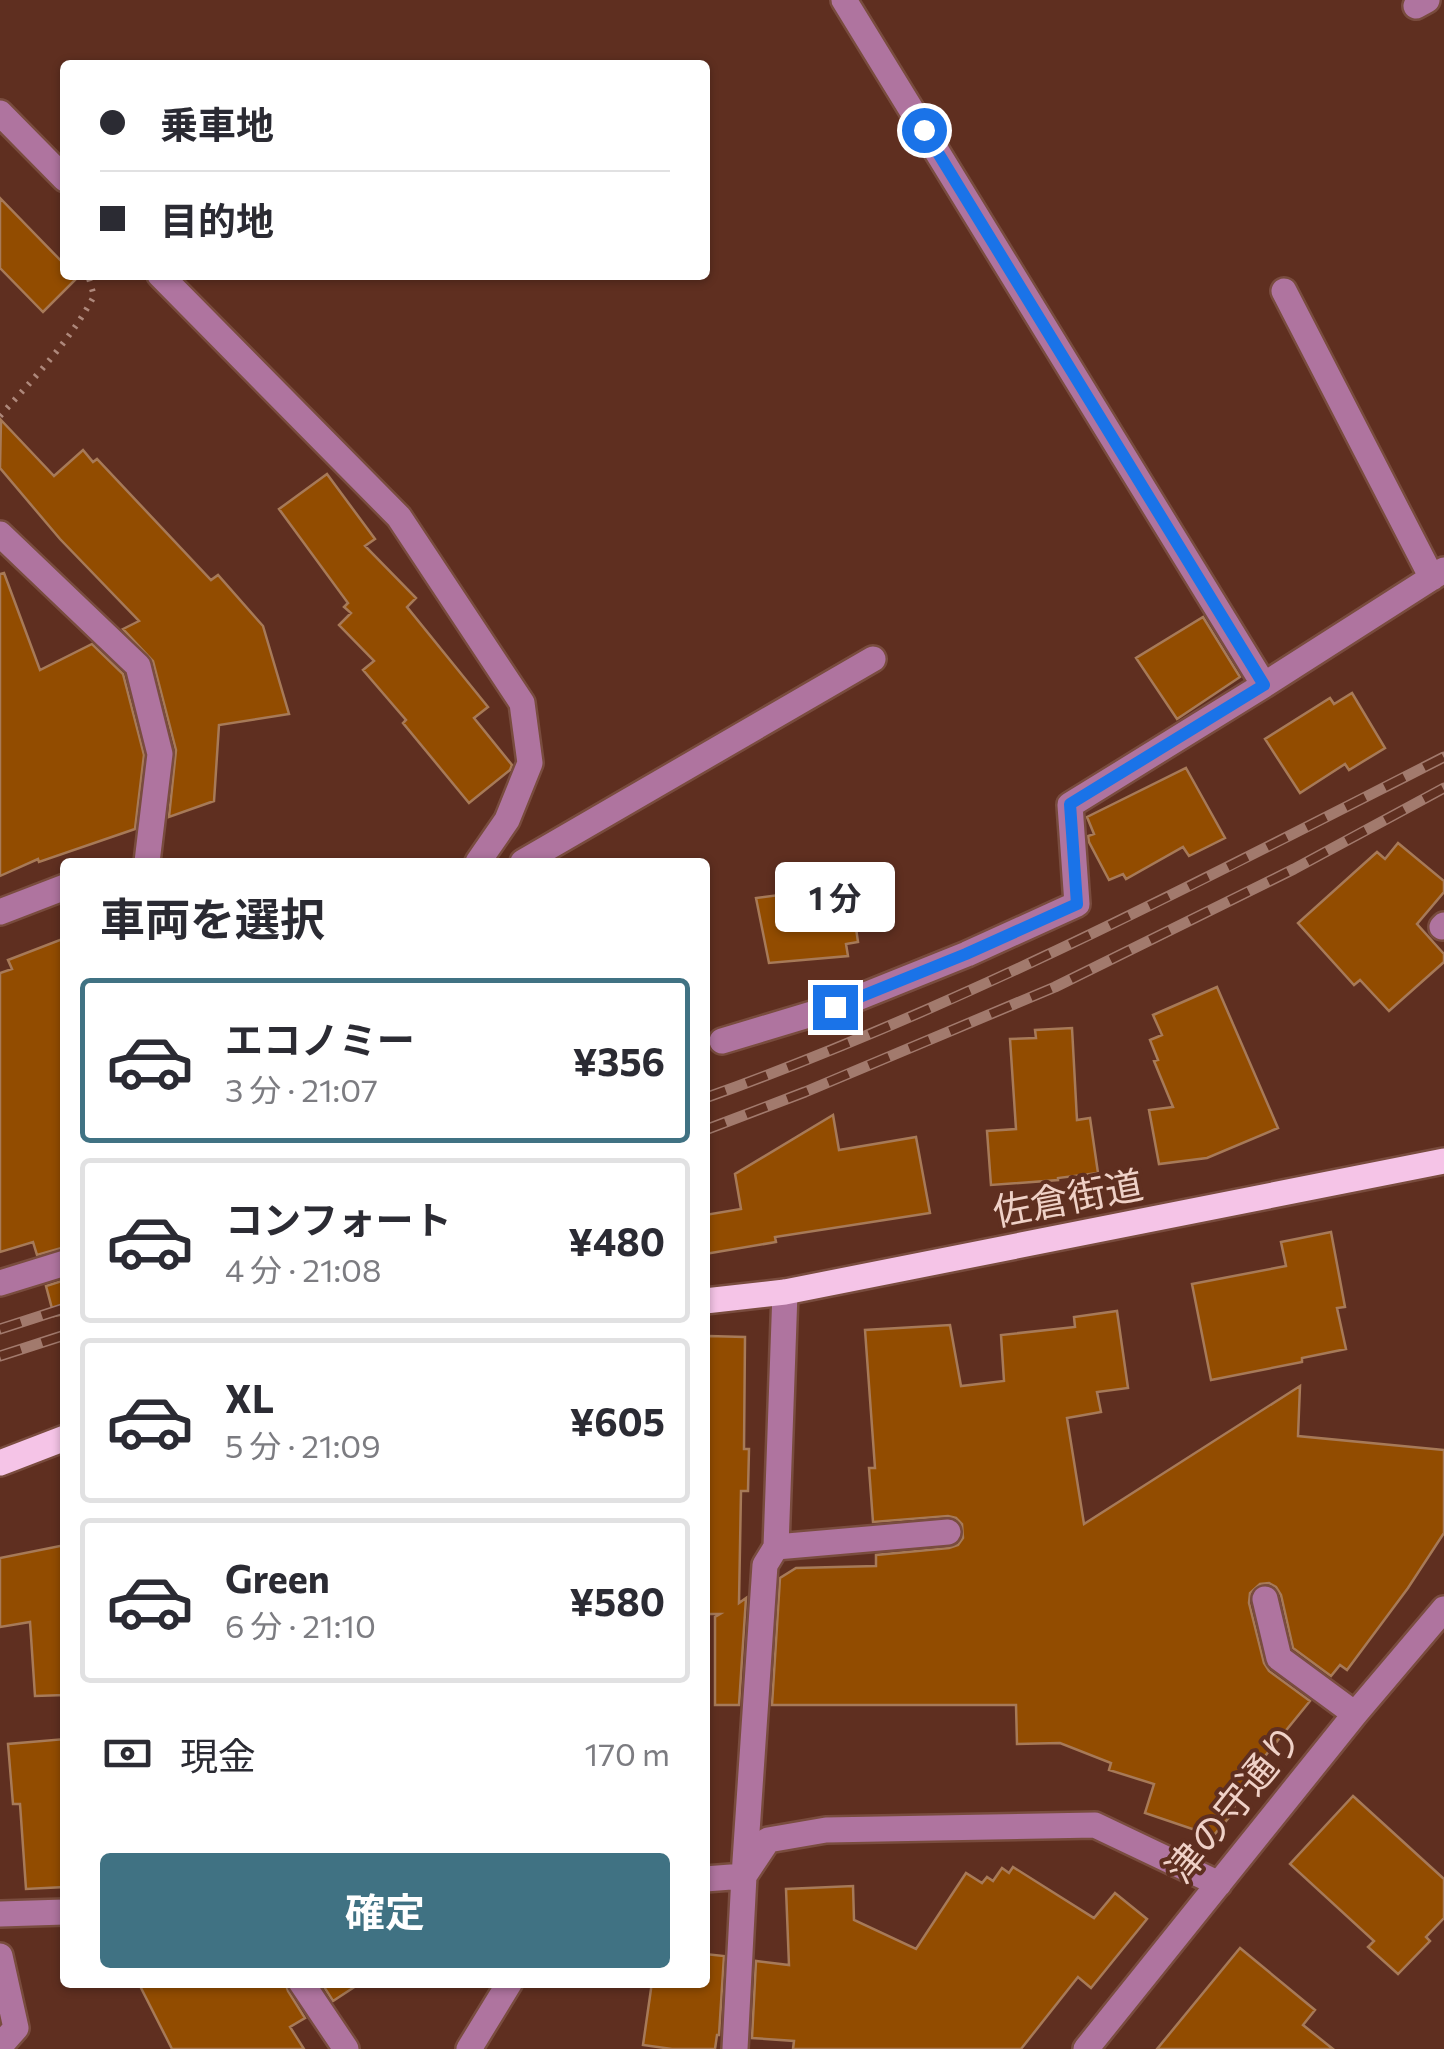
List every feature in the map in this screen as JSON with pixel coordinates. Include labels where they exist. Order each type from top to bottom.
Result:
[{"type":"main road","name":"佐倉街道","points":[[710,1300],[785,1292],[1444,1161]]},
{"type":"main road","points":[[0,1463],[60,1440]]},
{"type":"street","points":[[844,0],[1264,685]]},
{"type":"street","points":[[0,113],[60,174]]},
{"type":"street","points":[[165,280],[400,517],[522,703],[530,763],[507,820],[481,858]]},
{"type":"street","points":[[722,1042],[835,1007],[1077,904],[1070,804],[1438,574],[1284,291]]},
{"type":"street","points":[[0,534],[138,666],[160,754],[142,858]]},
{"type":"street","points":[[529,858],[873,659]]},
{"type":"street","points":[[0,912],[60,889]]},
{"type":"street","points":[[0,1283],[60,1265]]},
{"type":"street","points":[[735,2049],[765,1566],[776,1547],[785,1292]]},
{"type":"street","points":[[776,1547],[948,1532]]},
{"type":"street","points":[[1265,1599],[1279,1658],[1355,1714]]},
{"type":"street","name":"津の守通り","points":[[1086,2049],[1355,1714],[1439,1627]]},
{"type":"street","points":[[744,1876],[768,1840],[826,1830],[1095,1825],[1219,1884]]},
{"type":"street","points":[[710,1879],[744,1876]]},
{"type":"street","points":[[0,1914],[60,1912]]},
{"type":"street","points":[[0,1956],[16,2028],[0,2046]]},
{"type":"street","points":[[305,1988],[346,2049]]},
{"type":"street","points":[[469,2049],[506,1988]]},
{"type":"path","points":[[0,416],[52,359],[89,306],[94,296],[89,280]]},
{"type":"building","points":[[0,198],[60,260],[60,280],[75,280],[43,312],[0,268]]},
{"type":"building","points":[[1,420],[54,476],[83,450],[93,462],[97,459],[211,580],[218,575],[263,626],[289,714],[219,725],[214,801],[169,817],[176,750],[153,661],[123,629],[139,621],[60,539],[0,468]]},
{"type":"building","points":[[327,474],[375,539],[365,546],[416,598],[407,607],[488,707],[474,718],[512,765],[469,803],[363,670],[374,661],[339,625],[351,613],[344,607],[348,603],[279,509]]},
{"type":"building","points":[[4,573],[40,670],[92,644],[123,674],[144,755],[135,829],[39,862],[38,859],[0,876],[0,574]]},
{"type":"building","points":[[1203,617],[1240,677],[1177,719],[1136,658]]},
{"type":"building","points":[[1352,693],[1385,748],[1349,770],[1345,764],[1300,793],[1265,739],[1330,698],[1334,704]]},
{"type":"building","points":[[1186,768],[1225,838],[1189,856],[1183,847],[1126,879],[1123,874],[1109,880],[1089,842],[1088,836],[1094,834],[1087,817]]},
{"type":"building","points":[[1398,843],[1444,881],[1444,892],[1417,924],[1444,954],[1444,962],[1389,1011],[1360,980],[1354,985],[1298,923],[1377,852],[1385,859]]},
{"type":"building","points":[[850,886],[858,942],[846,944],[848,956],[769,963],[756,898]]},
{"type":"building","points":[[60,940],[60,1248],[37,1255],[33,1242],[0,1252],[0,973],[12,969],[8,960]]},
{"type":"building","points":[[1217,987],[1278,1128],[1207,1158],[1159,1164],[1149,1110],[1173,1107],[1154,1061],[1158,1060],[1150,1040],[1162,1035],[1153,1015]]},
{"type":"building","points":[[1072,1028],[1077,1120],[1090,1118],[1098,1173],[991,1185],[987,1131],[1016,1129],[1010,1039],[1036,1038],[1035,1030]]},
{"type":"building","points":[[833,1115],[839,1150],[916,1137],[930,1213],[775,1237],[776,1242],[710,1253],[710,1214],[741,1209],[735,1174]]},
{"type":"building","points":[[1331,1232],[1345,1307],[1337,1308],[1346,1349],[1211,1380],[1192,1284],[1286,1266],[1281,1242]]},
{"type":"building","points":[[60,1282],[60,1315],[54,1316],[46,1286]]},
{"type":"building","points":[[1117,1311],[1128,1388],[1097,1392],[1101,1412],[1067,1418],[1084,1524],[1300,1386],[1298,1436],[1444,1450],[1444,1533],[1347,1670],[1340,1665],[1331,1676],[1293,1648],[1276,1587],[1260,1584],[1250,1593],[1264,1663],[1310,1701],[1239,1788],[1233,1813],[1213,1836],[1145,1813],[1154,1784],[1109,1770],[1111,1763],[1060,1743],[1017,1744],[1016,1705],[772,1705],[780,1578],[796,1568],[876,1566],[876,1555],[949,1548],[963,1538],[962,1524],[948,1516],[873,1522],[869,1468],[875,1468],[865,1330],[950,1325],[961,1386],[1004,1381],[1001,1335],[1075,1327],[1074,1317]]},
{"type":"building","points":[[710,1336],[745,1337],[744,1449],[749,1449],[748,1491],[741,1491],[739,1603],[746,1598],[739,1705],[715,1705],[715,1617],[720,1614],[710,1614]]},
{"type":"building","points":[[60,1546],[60,1695],[35,1696],[30,1622],[0,1627],[0,1558]]},
{"type":"building","points":[[60,1739],[60,1887],[26,1889],[20,1804],[13,1804],[8,1744]]},
{"type":"building","points":[[1353,1796],[1444,1879],[1444,1918],[1426,1937],[1430,1941],[1398,1974],[1368,1947],[1374,1941],[1290,1864]]},
{"type":"building","points":[[1013,1867],[1094,1918],[1115,1893],[1147,1919],[1091,1988],[1078,1977],[1021,2049],[793,2049],[794,2041],[752,2038],[756,1961],[789,1965],[786,1889],[853,1886],[854,1920],[916,1949],[966,1873],[982,1883],[987,1877],[993,1881],[1002,1868],[1009,1873]]},
{"type":"building","points":[[1240,1948],[1315,2010],[1303,2025],[1333,2049],[1157,2049]]},
{"type":"building","points":[[710,1955],[724,1956],[715,2049],[643,2045],[651,1988],[710,1988]]},
{"type":"building","points":[[141,1988],[287,1988],[305,2018],[290,2027],[304,2049],[172,2049]]},
{"type":"building","points":[[325,1988],[353,1988],[333,2001]]},
{"type":"railway","points":[[710,1096],[988,983],[1444,757]]},
{"type":"railway","points":[[710,1128],[1055,987],[1294,869],[1444,788]]},
{"type":"railway","points":[[0,1329],[60,1310]]},
{"type":"railway","points":[[0,1356],[60,1337]]},
{"type":"route","points":[[835,1007],[1077,904],[1070,804],[1264,685],[924,130]]}]
